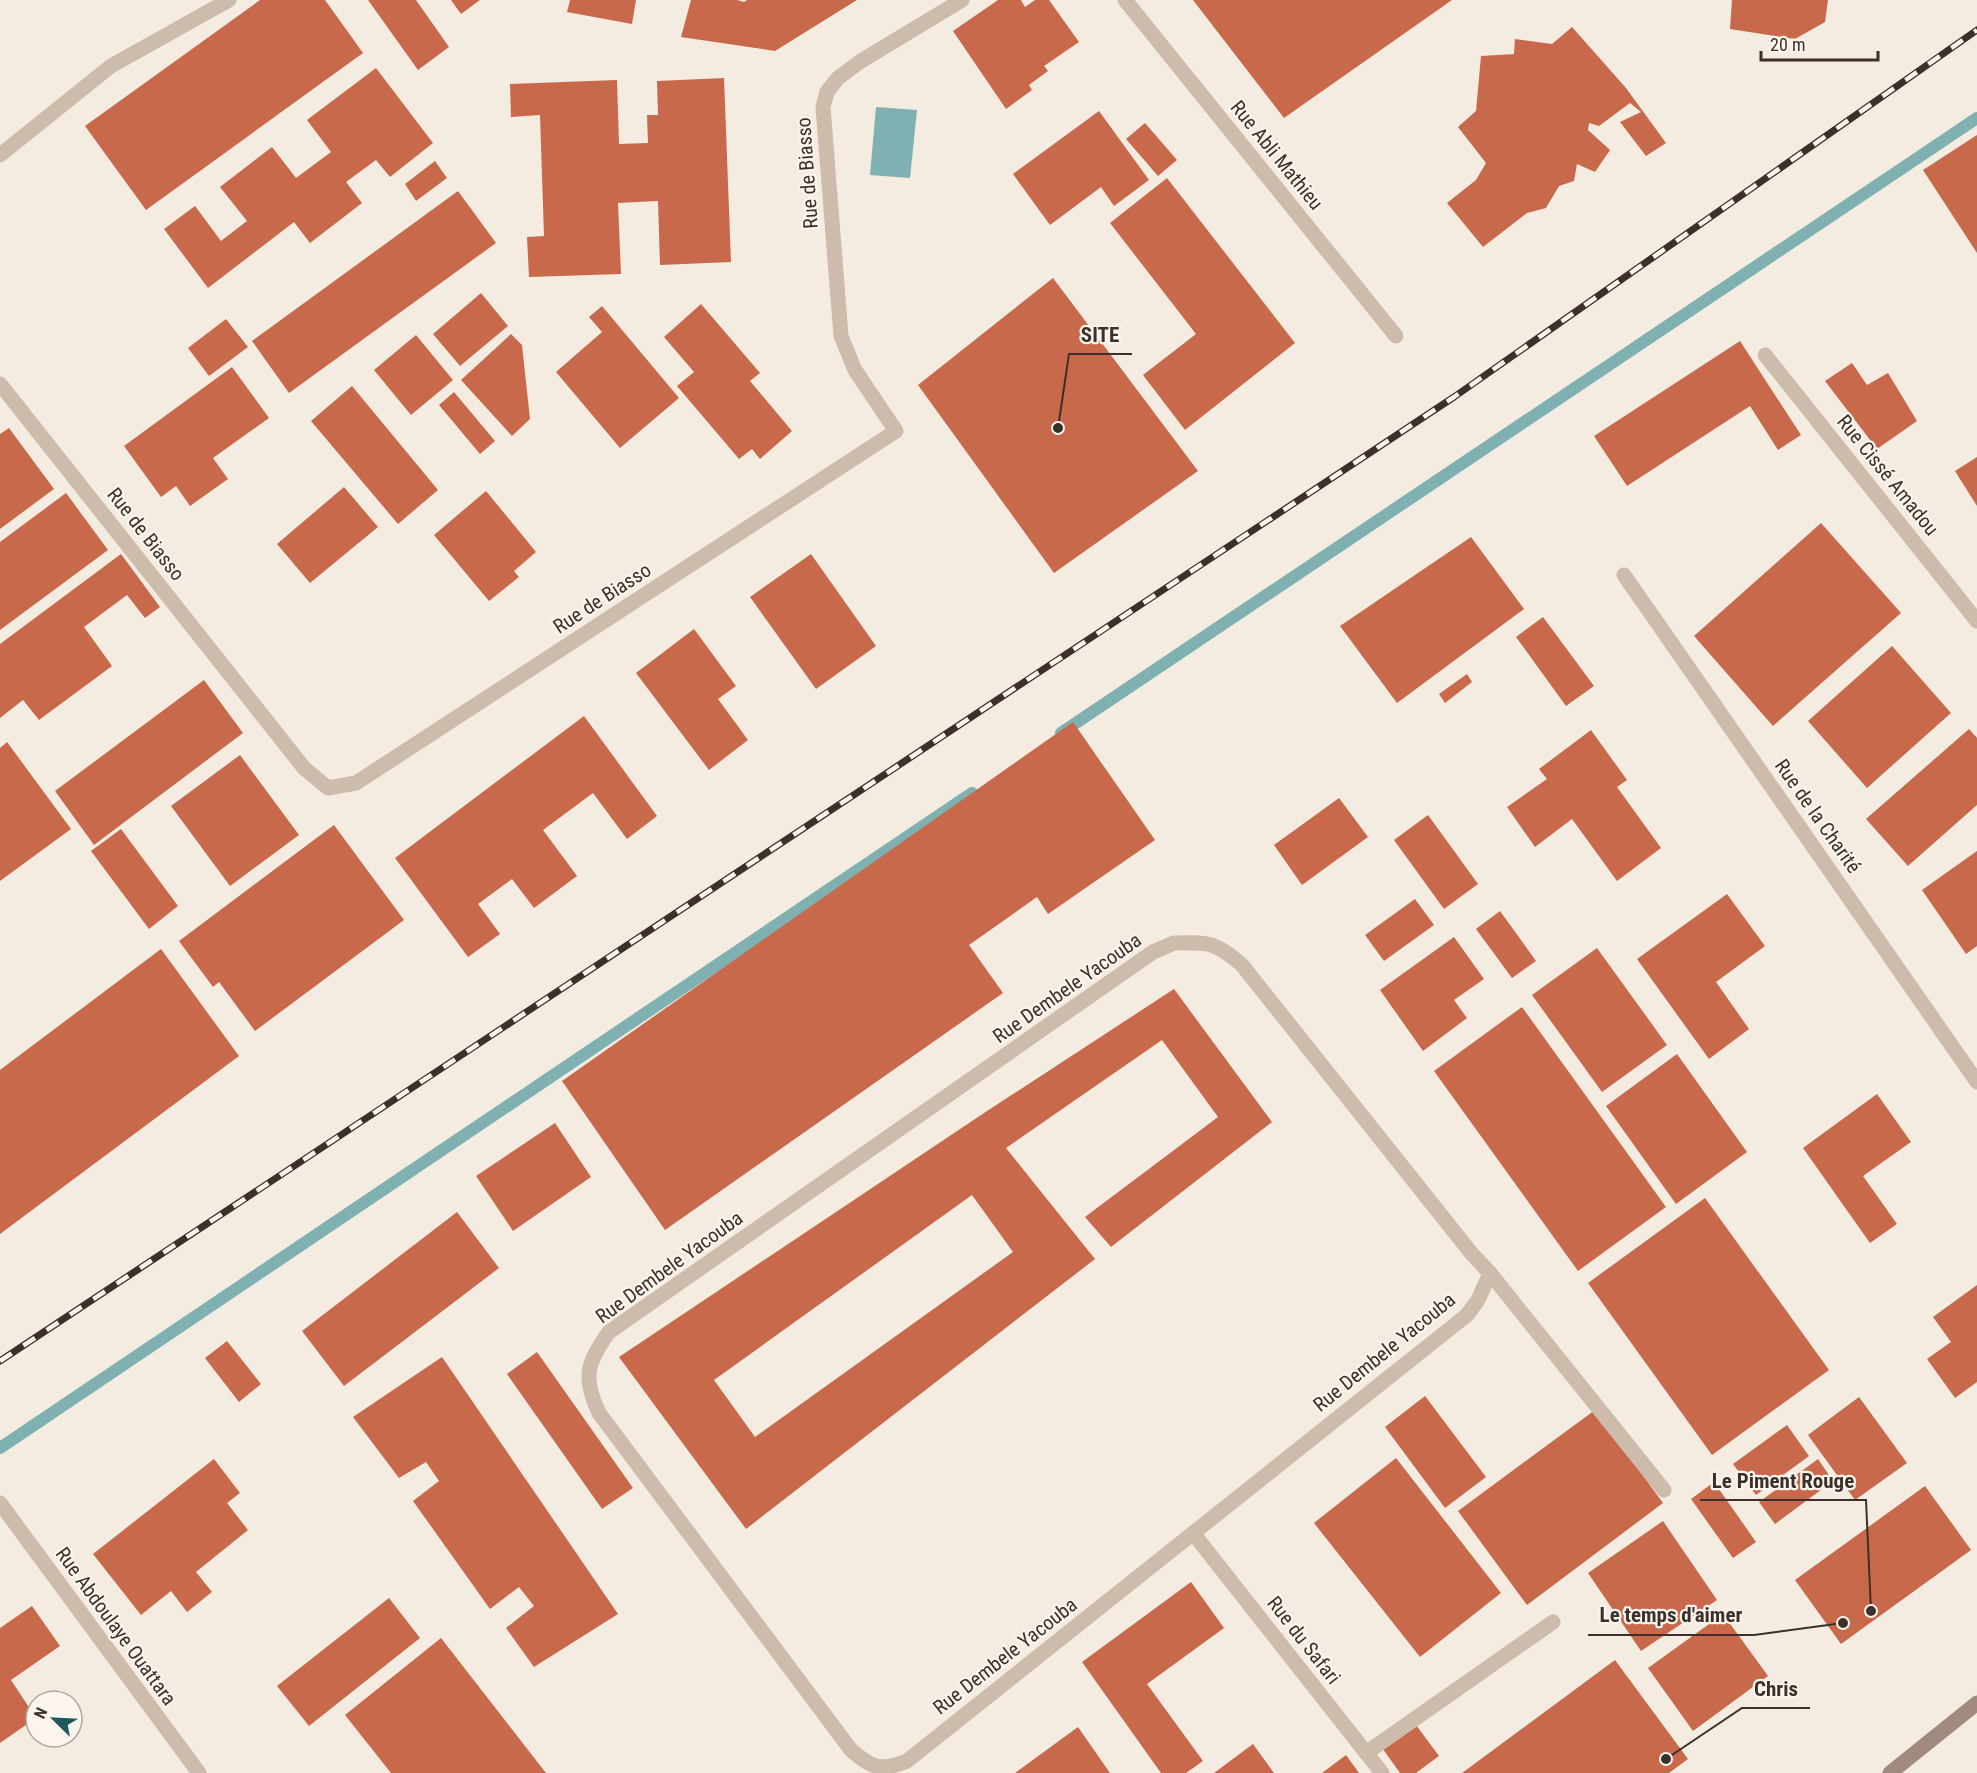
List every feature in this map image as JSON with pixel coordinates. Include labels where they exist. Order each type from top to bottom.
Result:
[{"type":"street","points":[[0,155],[111,66],[229,0]]},
{"type":"street","name":"Rue de Biasso","points":[[0,384],[304,768],[328,788],[356,783],[896,431],[855,370],[841,336],[823,107],[827,92],[838,78],[861,61],[962,0]]},
{"type":"street","name":"Rue Abli Mathieu","points":[[1125,0],[1396,336]]},
{"type":"street","name":"Rue Cissé Amadou","points":[[1765,355],[1977,621]]},
{"type":"street","name":"Rue de la Charité","points":[[1624,575],[1977,1082]]},
{"type":"street","name":"Rue Dembele Yacouba","points":[[1202,942],[1224,949],[1242,965],[1472,1254],[1490,1273],[1478,1300],[1467,1315],[1193,1533],[907,1761],[894,1766],[869,1768],[851,1750],[599,1413],[591,1396],[588,1370],[595,1351],[609,1332],[1153,952],[1174,943],[1202,942]]},
{"type":"street","points":[[1490,1273],[1664,1490]]},
{"type":"street","name":"Rue Abdoulaye Ouattara","points":[[0,1503],[199,1773]]},
{"type":"street","name":"Rue du Safari","points":[[1193,1533],[1382,1773]]},
{"type":"street","points":[[1366,1753],[1553,1622]]},
{"type":"street","points":[[1890,1773],[1977,1703]]},
{"type":"water","points":[[876,107],[917,110],[910,178],[870,175]]},
{"type":"building","points":[[260,0],[325,0],[363,53],[146,210],[85,126]]},
{"type":"building","points":[[368,0],[416,0],[449,47],[418,70]]},
{"type":"building","points":[[451,0],[480,0],[461,14]]},
{"type":"building","points":[[570,0],[636,0],[632,24],[567,12]]},
{"type":"building","points":[[691,0],[744,2],[747,0],[857,0],[775,51],[681,37]]},
{"type":"building","points":[[998,0],[1021,0],[1025,7],[1035,0],[1049,0],[1079,42],[1044,66],[1048,71],[1029,85],[1032,90],[1006,109],[953,31]]},
{"type":"building","points":[[1193,0],[1452,0],[1284,118]]},
{"type":"building","points":[[1732,0],[1828,0],[1825,22],[1795,39],[1730,29]]},
{"type":"building","points":[[1572,27],[1626,88],[1666,143],[1646,156],[1620,122],[1641,112],[1630,103],[1599,126],[1589,123],[1588,130],[1610,150],[1595,172],[1577,164],[1574,181],[1559,186],[1546,208],[1527,213],[1483,247],[1447,203],[1476,180],[1486,163],[1458,127],[1476,111],[1481,56],[1514,54],[1515,39],[1552,44]]},
{"type":"building","points":[[376,68],[433,143],[390,177],[376,160],[346,182],[362,203],[310,243],[294,222],[208,288],[164,229],[195,206],[221,241],[247,221],[220,187],[272,147],[296,178],[331,152],[307,120]]},
{"type":"building","points":[[724,78],[731,262],[660,265],[658,201],[618,203],[621,274],[529,277],[527,237],[544,236],[540,115],[511,117],[510,84],[617,80],[619,144],[648,143],[647,115],[658,115],[657,81]]},
{"type":"building","points":[[1099,111],[1149,180],[1114,206],[1101,187],[1050,225],[1013,174]]},
{"type":"building","points":[[1145,123],[1177,160],[1158,176],[1126,139]]},
{"type":"building","points":[[1977,135],[1977,253],[1923,170]]},
{"type":"building","points":[[435,161],[447,178],[416,201],[405,184]]},
{"type":"building","points":[[1167,178],[1295,343],[1185,430],[1143,375],[1196,334],[1110,223]]},
{"type":"building","points":[[458,191],[496,243],[289,393],[252,341]]},
{"type":"building","points":[[1053,278],[1198,471],[1054,573],[918,385]]},
{"type":"building","points":[[481,293],[508,326],[460,366],[433,334]]},
{"type":"building","points":[[701,304],[760,373],[750,381],[792,431],[760,459],[752,449],[739,459],[677,386],[694,372],[664,337]]},
{"type":"building","points":[[602,306],[679,398],[620,448],[556,372],[602,332],[589,317]]},
{"type":"building","points":[[226,319],[248,347],[209,376],[188,348]]},
{"type":"building","points":[[511,334],[522,345],[530,419],[512,436],[461,380]]},
{"type":"building","points":[[416,335],[453,380],[411,415],[374,370]]},
{"type":"building","points":[[1740,341],[1801,435],[1778,450],[1750,406],[1627,486],[1594,436]]},
{"type":"building","points":[[1852,363],[1867,385],[1888,373],[1917,421],[1877,449],[1825,381]]},
{"type":"building","points":[[232,367],[269,418],[213,458],[228,479],[190,506],[176,486],[161,497],[124,446]]},
{"type":"building","points":[[352,386],[438,490],[398,524],[311,421]]},
{"type":"building","points":[[454,392],[495,441],[480,454],[439,405]]},
{"type":"building","points":[[9,428],[54,489],[0,529],[0,434]]},
{"type":"building","points":[[1977,457],[1977,506],[1955,471]]},
{"type":"building","points":[[344,487],[378,527],[310,583],[277,544]]},
{"type":"building","points":[[486,491],[536,552],[514,571],[519,577],[489,601],[434,535]]},
{"type":"building","points":[[66,493],[108,550],[0,630],[0,542]]},
{"type":"building","points":[[1821,523],[1901,613],[1773,726],[1694,636]]},
{"type":"building","points":[[1471,537],[1524,609],[1397,703],[1340,626]]},
{"type":"building","points":[[121,554],[160,607],[145,618],[127,595],[84,627],[112,666],[39,720],[23,700],[0,718],[0,644]]},
{"type":"building","points":[[811,554],[876,646],[816,689],[750,597]]},
{"type":"building","points":[[1543,617],[1594,686],[1566,706],[1516,637]]},
{"type":"building","points":[[694,629],[736,686],[718,699],[748,740],[709,770],[636,673]]},
{"type":"building","points":[[1892,646],[1951,713],[1867,788],[1808,721]]},
{"type":"building","points":[[1467,674],[1472,682],[1445,703],[1439,694]]},
{"type":"building","points":[[204,680],[243,733],[94,845],[55,791]]},
{"type":"building","points":[[584,716],[657,816],[627,839],[593,793],[543,830],[577,876],[534,908],[512,879],[478,904],[500,934],[468,957],[395,858]]},
{"type":"building","points":[[1073,722],[1155,840],[1048,914],[1037,897],[969,945],[1003,993],[665,1230],[562,1081]]},
{"type":"building","points":[[1969,729],[1977,738],[1977,805],[1908,866],[1866,819]]},
{"type":"building","points":[[1591,730],[1627,780],[1617,787],[1661,848],[1617,881],[1572,819],[1535,847],[1507,807],[1547,779],[1539,769]]},
{"type":"building","points":[[7,742],[71,829],[0,881],[0,748]]},
{"type":"building","points":[[240,755],[299,835],[230,886],[171,806]]},
{"type":"building","points":[[1339,798],[1368,837],[1302,885],[1274,845]]},
{"type":"building","points":[[1428,815],[1478,884],[1444,909],[1394,840]]},
{"type":"building","points":[[334,825],[404,920],[255,1031],[219,982],[213,987],[179,941]]},
{"type":"building","points":[[121,829],[178,906],[149,929],[91,851]]},
{"type":"building","points":[[1977,851],[1977,946],[1966,954],[1922,890]]},
{"type":"building","points":[[1727,894],[1765,946],[1716,982],[1749,1029],[1709,1059],[1637,959]]},
{"type":"building","points":[[1415,899],[1434,925],[1384,961],[1365,935]]},
{"type":"building","points":[[1500,911],[1536,961],[1512,978],[1476,929]]},
{"type":"building","points":[[1454,937],[1484,979],[1454,1000],[1467,1018],[1423,1051],[1380,990]]},
{"type":"building","points":[[1597,948],[1667,1045],[1602,1092],[1532,995]]},
{"type":"building","points":[[161,949],[239,1056],[0,1234],[0,1070]]},
{"type":"building","points":[[1174,989],[1272,1122],[1111,1247],[1085,1217],[1218,1117],[1162,1040],[1006,1148],[1095,1259],[746,1529],[619,1357]],"holes":[[[972,1195],[1013,1252],[755,1437],[714,1380]]]},
{"type":"building","points":[[1522,1007],[1666,1207],[1578,1271],[1434,1071]]},
{"type":"building","points":[[1677,1054],[1747,1152],[1676,1204],[1606,1106]]},
{"type":"building","points":[[1877,1094],[1911,1142],[1863,1176],[1897,1224],[1870,1243],[1803,1148]]},
{"type":"building","points":[[555,1123],[591,1177],[513,1231],[476,1176]]},
{"type":"building","points":[[1705,1198],[1829,1370],[1712,1455],[1588,1283]]},
{"type":"building","points":[[457,1212],[499,1268],[344,1386],[302,1331]]},
{"type":"building","points":[[1977,1285],[1977,1382],[1955,1398],[1927,1359],[1951,1342],[1933,1317]]},
{"type":"building","points":[[227,1341],[261,1384],[239,1402],[205,1358]]},
{"type":"building","points":[[537,1352],[633,1488],[602,1509],[507,1374]]},
{"type":"building","points":[[442,1357],[618,1614],[534,1667],[506,1628],[534,1606],[519,1587],[490,1609],[413,1501],[439,1481],[426,1462],[399,1478],[353,1417]]},
{"type":"building","points":[[1425,1396],[1486,1477],[1445,1508],[1385,1427]]},
{"type":"building","points":[[1859,1397],[1907,1463],[1855,1500],[1808,1435]]},
{"type":"building","points":[[1595,1410],[1663,1503],[1527,1605],[1458,1511]]},
{"type":"building","points":[[1787,1425],[1809,1456],[1756,1495],[1733,1464]]},
{"type":"building","points":[[1396,1458],[1501,1593],[1420,1657],[1314,1523]]},
{"type":"building","points":[[214,1459],[240,1493],[227,1503],[248,1530],[196,1572],[212,1592],[187,1612],[171,1591],[141,1615],[93,1554]]},
{"type":"building","points":[[1818,1459],[1833,1481],[1775,1524],[1759,1502]]},
{"type":"building","points":[[1714,1482],[1756,1542],[1733,1558],[1691,1499]]},
{"type":"building","points":[[1925,1486],[1971,1550],[1841,1644],[1795,1580]]},
{"type":"building","points":[[1663,1521],[1717,1600],[1641,1651],[1588,1573]]},
{"type":"building","points":[[1191,1582],[1224,1628],[1147,1684],[1203,1761],[1186,1773],[1161,1773],[1082,1662]]},
{"type":"building","points":[[389,1598],[420,1638],[309,1726],[277,1686]]},
{"type":"building","points":[[32,1606],[60,1646],[11,1680],[24,1700],[24,1726],[0,1743],[0,1628]]},
{"type":"building","points":[[1723,1614],[1768,1676],[1693,1731],[1648,1668]]},
{"type":"building","points":[[441,1638],[546,1773],[391,1773],[345,1715]]},
{"type":"building","points":[[1615,1660],[1688,1759],[1669,1773],[1462,1773]]},
{"type":"building","points":[[1413,1721],[1439,1756],[1416,1773],[1400,1773],[1380,1745]]},
{"type":"building","points":[[1078,1727],[1110,1773],[1015,1773]]},
{"type":"building","points":[[1253,1744],[1274,1773],[1214,1773]]},
{"type":"building","points":[[1346,1755],[1359,1773],[1322,1773]]},
{"type":"waterway","points":[[1061,733],[1977,118]]},
{"type":"waterway","points":[[0,1448],[972,793]]},
{"type":"railway","points":[[0,1361],[1454,397],[1977,30]]},
{"type":"place","name":"SITE","points":[[1058,428]]},
{"type":"place","name":"Le Piment Rouge","points":[[1871,1611]]},
{"type":"place","name":"Le temps d'aimer","points":[[1843,1623]]},
{"type":"place","name":"Chris","points":[[1666,1759]]}]
